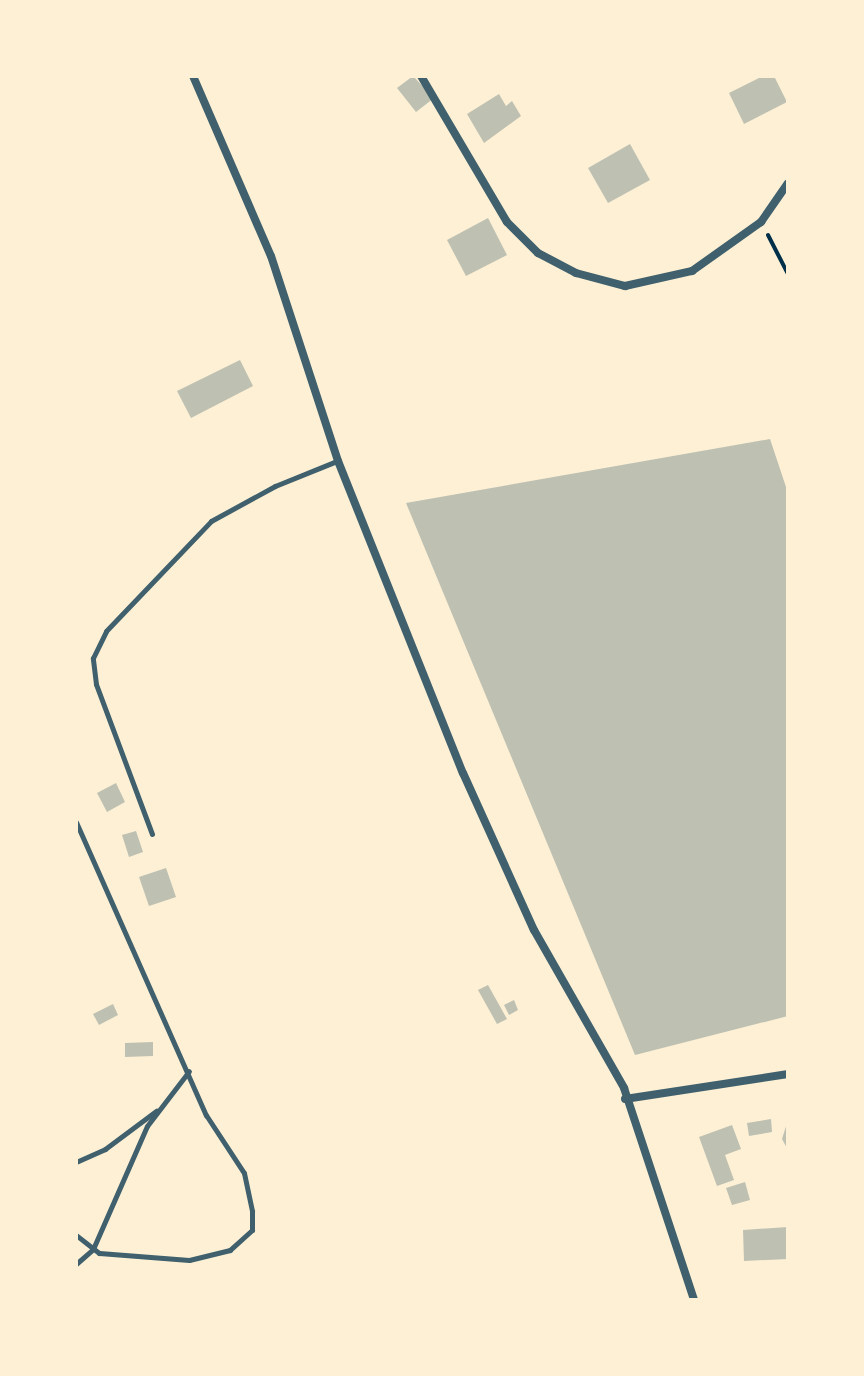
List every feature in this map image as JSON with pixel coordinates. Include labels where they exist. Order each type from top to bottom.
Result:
[{"type":"street","points":[[193,76],[271,256],[338,461],[476,801],[534,930],[624,1088],[625,1099],[694,1300]]},
{"type":"street","points":[[421,76],[507,222],[538,253],[576,273],[625,286],[692,271],[761,222],[788,183]]},
{"type":"street","points":[[625,1099],[788,1074]]},
{"type":"lane","points":[[152,834],[96,684],[93,658],[106,631],[211,521],[275,486],[338,461]]},
{"type":"lane","points":[[76,822],[206,1115],[244,1173],[252,1195],[252,1230],[230,1250],[189,1260],[141,1260],[93,1249],[76,1235]]},
{"type":"lane","points":[[76,1264],[93,1249],[134,1149],[189,1071]]},
{"type":"lane","points":[[76,1162],[105,1149],[160,1108]]},
{"type":"path","points":[[761,222],[788,274]]},
{"type":"building","points":[[413,76],[434,98],[416,112],[397,88]]},
{"type":"building","points":[[763,76],[774,76],[787,102],[744,124],[729,93]]},
{"type":"building","points":[[499,94],[506,106],[512,101],[521,116],[484,143],[467,114]]},
{"type":"building","points":[[630,144],[650,180],[608,203],[588,168]]},
{"type":"building","points":[[488,218],[507,255],[466,276],[447,240]]},
{"type":"building","points":[[240,360],[253,386],[191,418],[177,391]]},
{"type":"building","points":[[770,439],[788,493],[788,1016],[635,1055],[406,503]]},
{"type":"building","points":[[116,783],[125,802],[107,812],[97,793]]},
{"type":"building","points":[[136,831],[143,852],[129,857],[122,835]]},
{"type":"building","points":[[166,868],[176,897],[149,906],[139,877]]},
{"type":"building","points":[[488,985],[507,1019],[497,1024],[478,990]]},
{"type":"building","points":[[514,1000],[518,1010],[509,1015],[504,1005]]},
{"type":"building","points":[[113,1004],[118,1015],[99,1025],[93,1014]]},
{"type":"building","points":[[153,1042],[153,1056],[125,1057],[125,1043]]},
{"type":"building","points":[[771,1119],[772,1132],[749,1136],[747,1123]]},
{"type":"building","points":[[788,1120],[788,1150],[782,1139]]},
{"type":"building","points":[[732,1125],[741,1149],[725,1155],[734,1180],[717,1186],[699,1137]]},
{"type":"building","points":[[745,1182],[750,1200],[732,1205],[726,1188]]},
{"type":"building","points":[[788,1227],[788,1259],[744,1261],[743,1230]]}]
